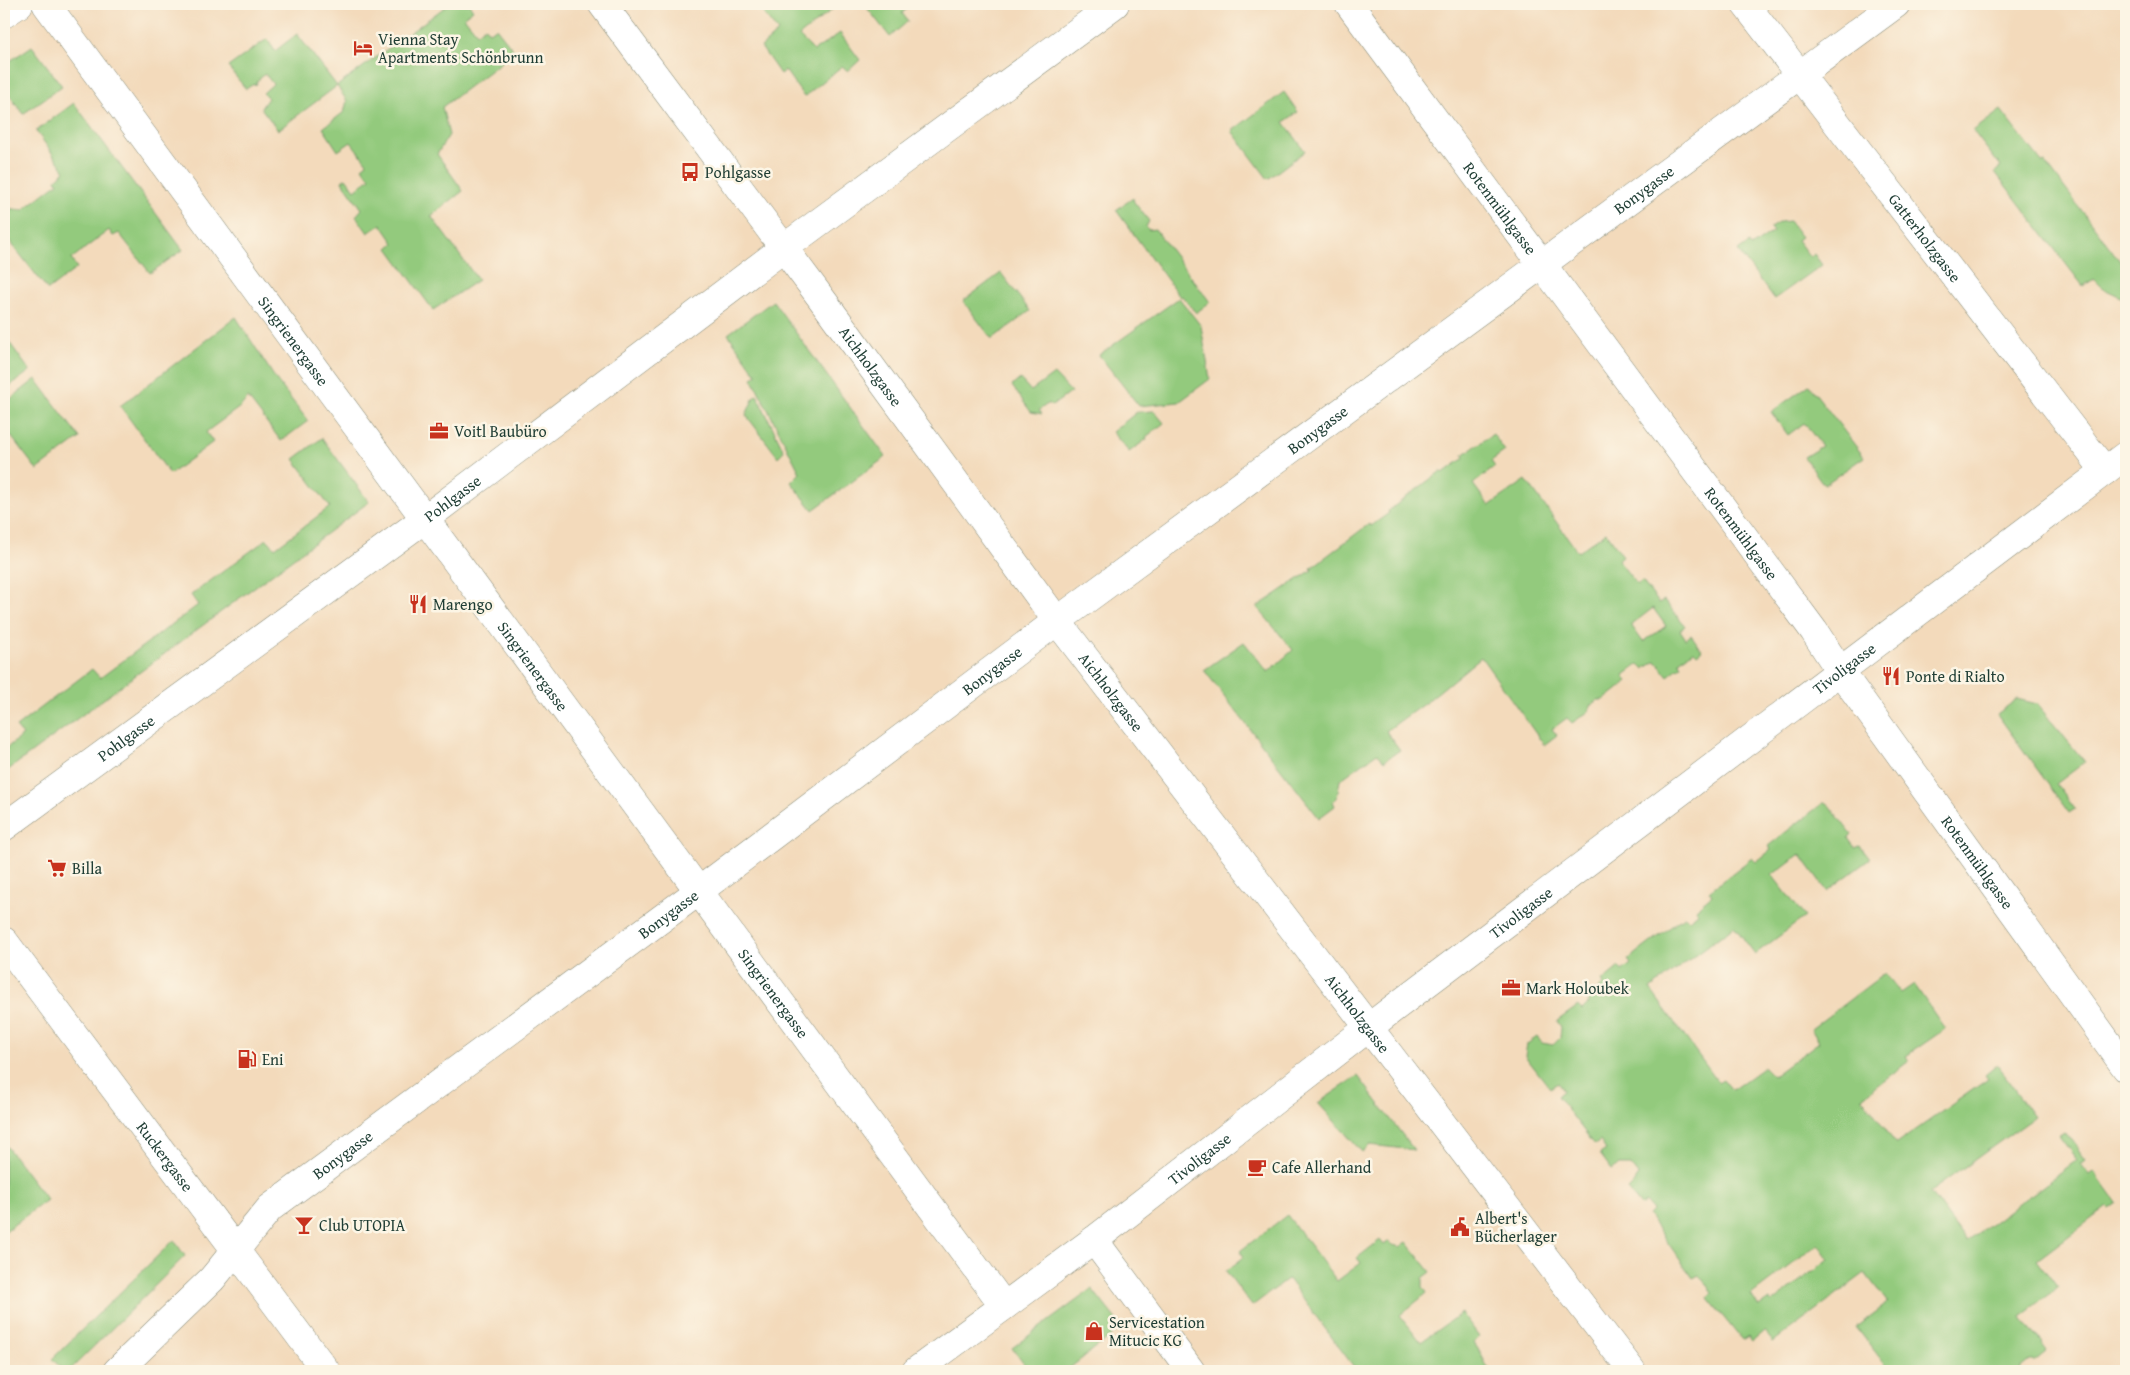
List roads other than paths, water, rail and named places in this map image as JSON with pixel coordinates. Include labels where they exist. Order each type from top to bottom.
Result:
[{"type":"street","points":[[4,14],[18,4]]},
{"type":"street","name":"Singrienergasse","points":[[46,4],[1004,1306]]},
{"type":"street","name":"Aichholzgasse","points":[[602,4],[784,248],[1057,621],[1632,1371]]},
{"type":"street","name":"Pohlgasse","points":[[4,827],[426,518],[784,248],[1114,4]]},
{"type":"street","name":"Rotenmühlgasse","points":[[1349,4],[1814,631],[1840,671],[2126,1068]]},
{"type":"street","name":"Gatterholzgasse","points":[[1746,4],[1800,75],[2116,463]]},
{"type":"street","name":"Bonygasse","points":[[117,1371],[212,1279],[270,1208],[1057,621],[1896,4]]},
{"type":"street","name":"Tivoligasse","points":[[916,1371],[1094,1240],[1369,1027],[2116,463]]},
{"type":"street","name":"Ruckergasse","points":[[4,941],[326,1371]]},
{"type":"street","points":[[1094,1240],[1191,1371]]},
{"type":"place","name":"Vienna Stay Apartments Schönbrunn","points":[[363,48]]},
{"type":"place","name":"Pohlgasse","points":[[690,172]]},
{"type":"place","name":"Voitl Baubüro","points":[[439,431]]},
{"type":"place","name":"Marengo","points":[[418,604]]},
{"type":"place","name":"Ponte di Rialto","points":[[1891,676]]},
{"type":"place","name":"Billa","points":[[57,868]]},
{"type":"place","name":"Mark Holoubek","points":[[1511,988]]},
{"type":"place","name":"Eni","points":[[247,1059]]},
{"type":"place","name":"Cafe Allerhand","points":[[1257,1167]]},
{"type":"place","name":"Club UTOPIA","points":[[304,1225]]},
{"type":"place","name":"Albert's Bücherlager","points":[[1460,1227]]},
{"type":"place","name":"Servicestation Mitucic KG","points":[[1094,1331]]}]
